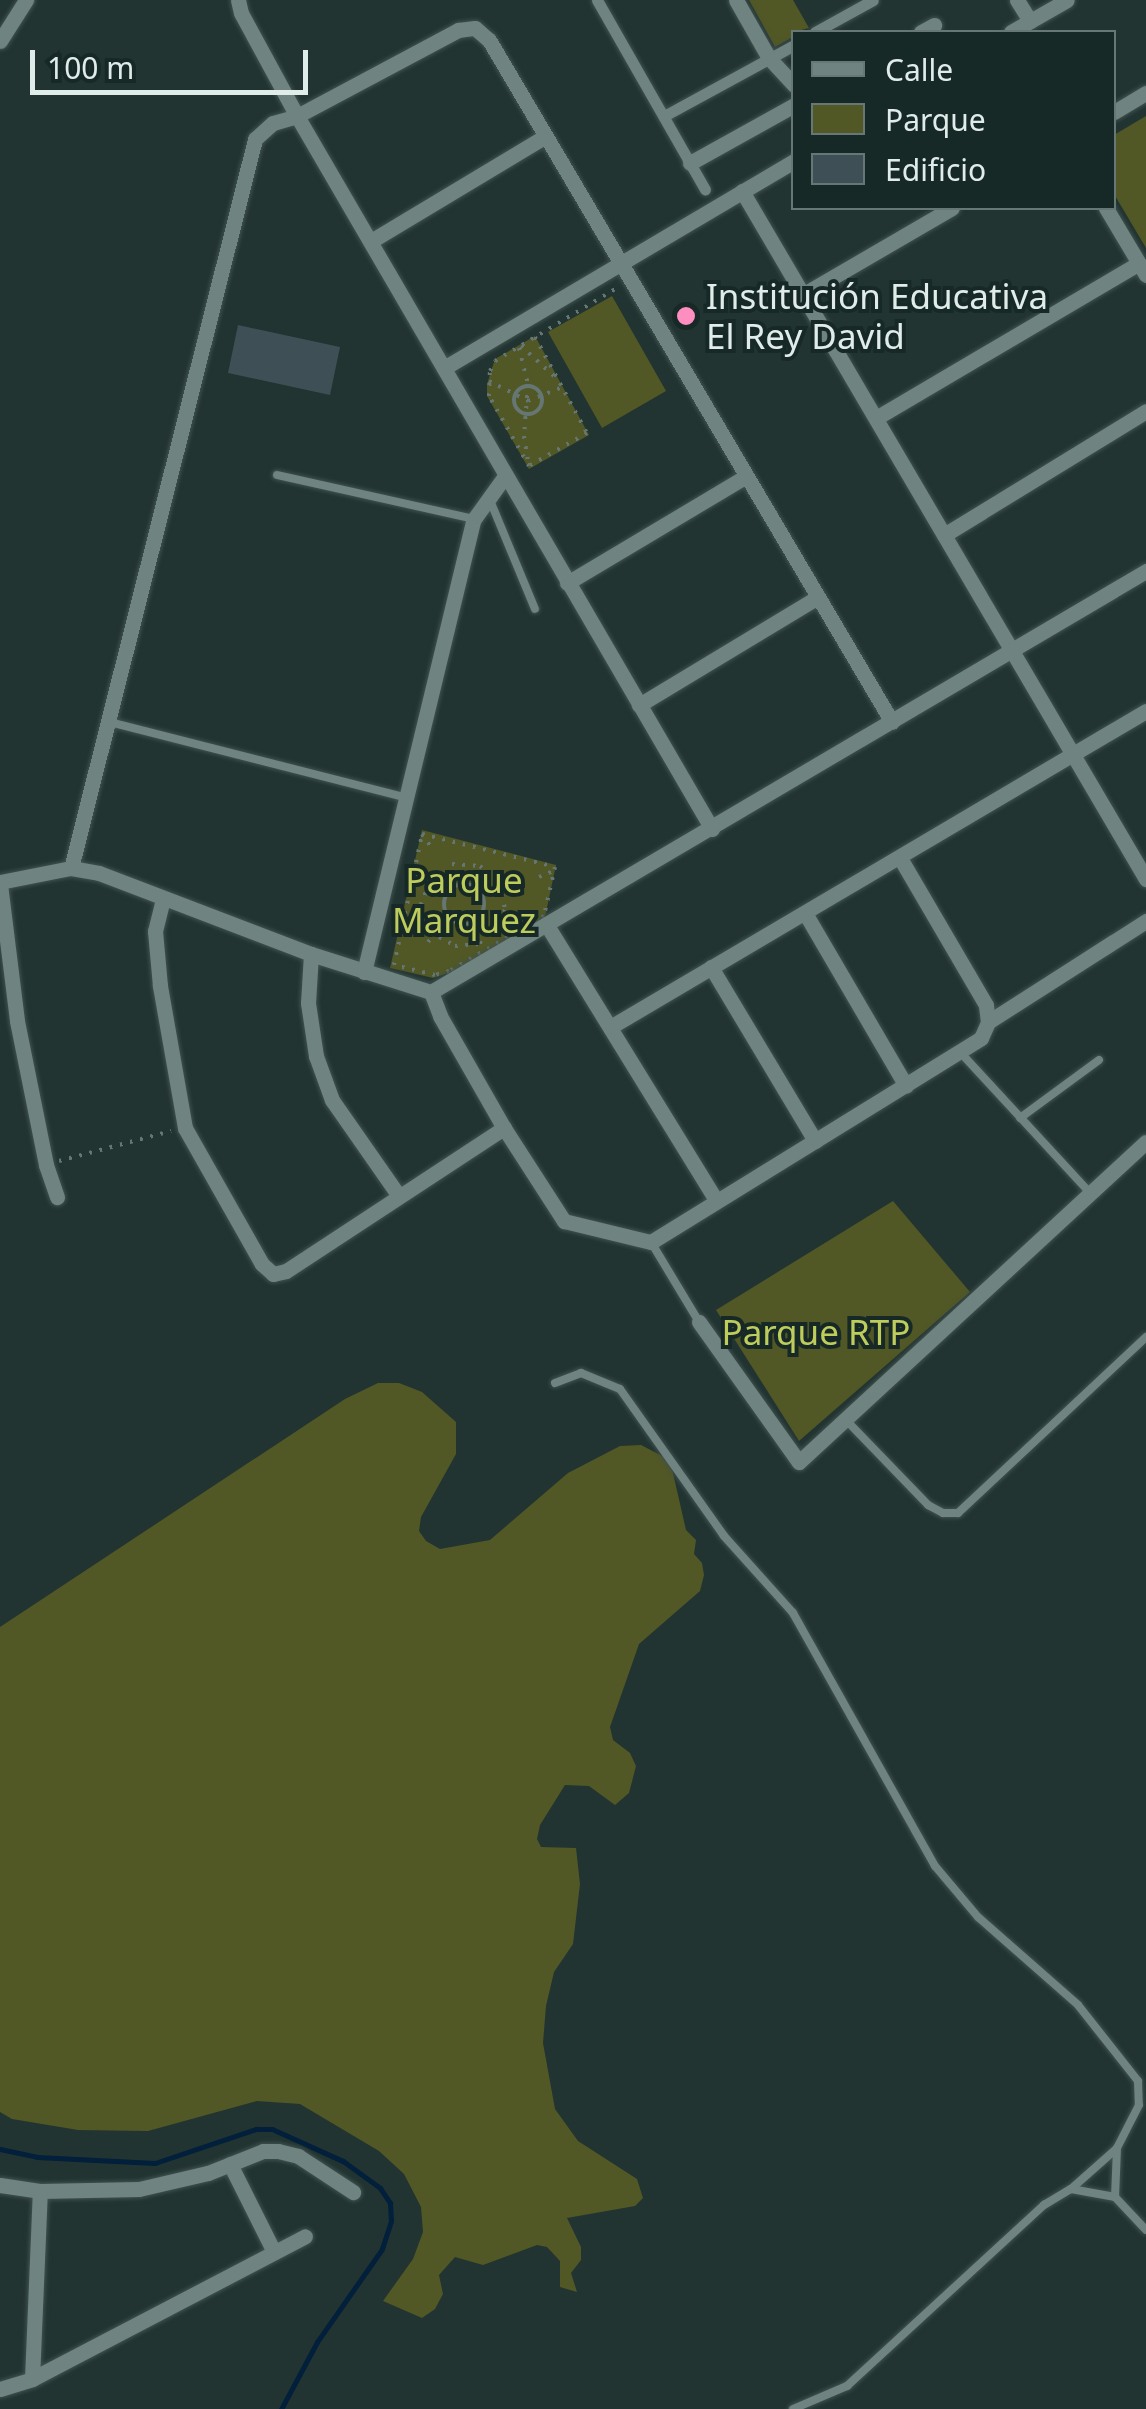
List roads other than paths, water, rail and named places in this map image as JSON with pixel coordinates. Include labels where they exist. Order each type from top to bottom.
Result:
[{"type":"street","points":[[0,41],[26,0]]},
{"type":"street","points":[[238,0],[241,14],[297,116],[712,829]]},
{"type":"street","points":[[597,0],[705,189]]},
{"type":"street","points":[[736,0],[769,58],[791,82]]},
{"type":"street","points":[[819,30],[872,0]]},
{"type":"street","points":[[1017,0],[1030,22]]},
{"type":"street","points":[[1015,30],[1067,0]]},
{"type":"street","points":[[71,868],[255,139],[273,124],[297,116],[458,30],[475,28],[489,40],[892,722]]},
{"type":"street","points":[[664,116],[791,46]]},
{"type":"street","points":[[1116,111],[1146,93]]},
{"type":"street","points":[[690,162],[791,107]]},
{"type":"street","points":[[371,241],[544,138]]},
{"type":"street","points":[[444,368],[791,163]]},
{"type":"street","points":[[742,192],[1146,879]]},
{"type":"street","points":[[804,294],[949,210]]},
{"type":"street","points":[[876,418],[1142,269],[1107,210]]},
{"type":"street","points":[[944,534],[1146,411]]},
{"type":"street","points":[[364,972],[474,519],[505,476]]},
{"type":"street","points":[[567,584],[745,477]]},
{"type":"street","points":[[57,1197],[46,1164],[17,1020],[0,883],[71,868],[99,874],[311,954],[431,992],[1146,571]]},
{"type":"street","points":[[639,705],[818,597]]},
{"type":"street","points":[[612,1026],[1146,711]]},
{"type":"street","points":[[431,992],[440,1016],[504,1128],[564,1221],[651,1242],[981,1038],[988,1022],[986,1005],[900,858]]},
{"type":"street","points":[[163,899],[155,932],[160,986],[185,1128],[262,1264],[273,1274],[286,1271],[504,1128]]},
{"type":"street","points":[[804,913],[906,1086]]},
{"type":"street","points":[[988,1022],[1146,921]]},
{"type":"street","points":[[548,926],[716,1200]]},
{"type":"street","points":[[311,954],[308,1003],[316,1056],[332,1100],[399,1196]]},
{"type":"street","points":[[711,968],[814,1141]]},
{"type":"street","points":[[699,1322],[799,1462],[1146,1142]]},
{"type":"street","points":[[0,2185],[40,2191],[139,2189],[263,2151],[278,2150],[298,2156],[353,2192]]},
{"type":"street","points":[[230,2164],[274,2252]]},
{"type":"street","points":[[32,2379],[40,2191]]},
{"type":"street","points":[[3,2392],[306,2236]]},
{"type":"lane","points":[[278,476],[474,519]]},
{"type":"lane","points":[[489,498],[535,609]]},
{"type":"lane","points":[[106,721],[407,798]]},
{"type":"lane","points":[[960,1052],[1091,1194]]},
{"type":"lane","points":[[1020,1118],[1099,1060]]},
{"type":"lane","points":[[651,1242],[699,1322]]},
{"type":"lane","points":[[845,1419],[928,1505],[943,1513],[958,1513],[1146,1337]]},
{"type":"lane","points":[[556,1383],[581,1372],[620,1389],[724,1536],[793,1614],[935,1866],[978,1917],[1078,2004],[1138,2081],[1139,2105],[1117,2148],[1044,2205],[846,2386],[793,2409]]},
{"type":"lane","points":[[1115,2197],[1117,2148]]},
{"type":"lane","points":[[1070,2188],[1115,2197],[1146,2230]]},
{"type":"waterway","points":[[0,2149],[37,2157],[155,2163],[256,2129],[272,2129],[343,2161],[380,2188],[390,2203],[391,2221],[382,2249],[317,2342],[281,2409]]},
{"type":"place","name":"Institución Educativa El Rey David","points":[[686,316]]},
{"type":"park label","name":"Parque Marquez","points":[[464,900]]},
{"type":"park label","name":"Parque RTP","points":[[816,1332]]}]
